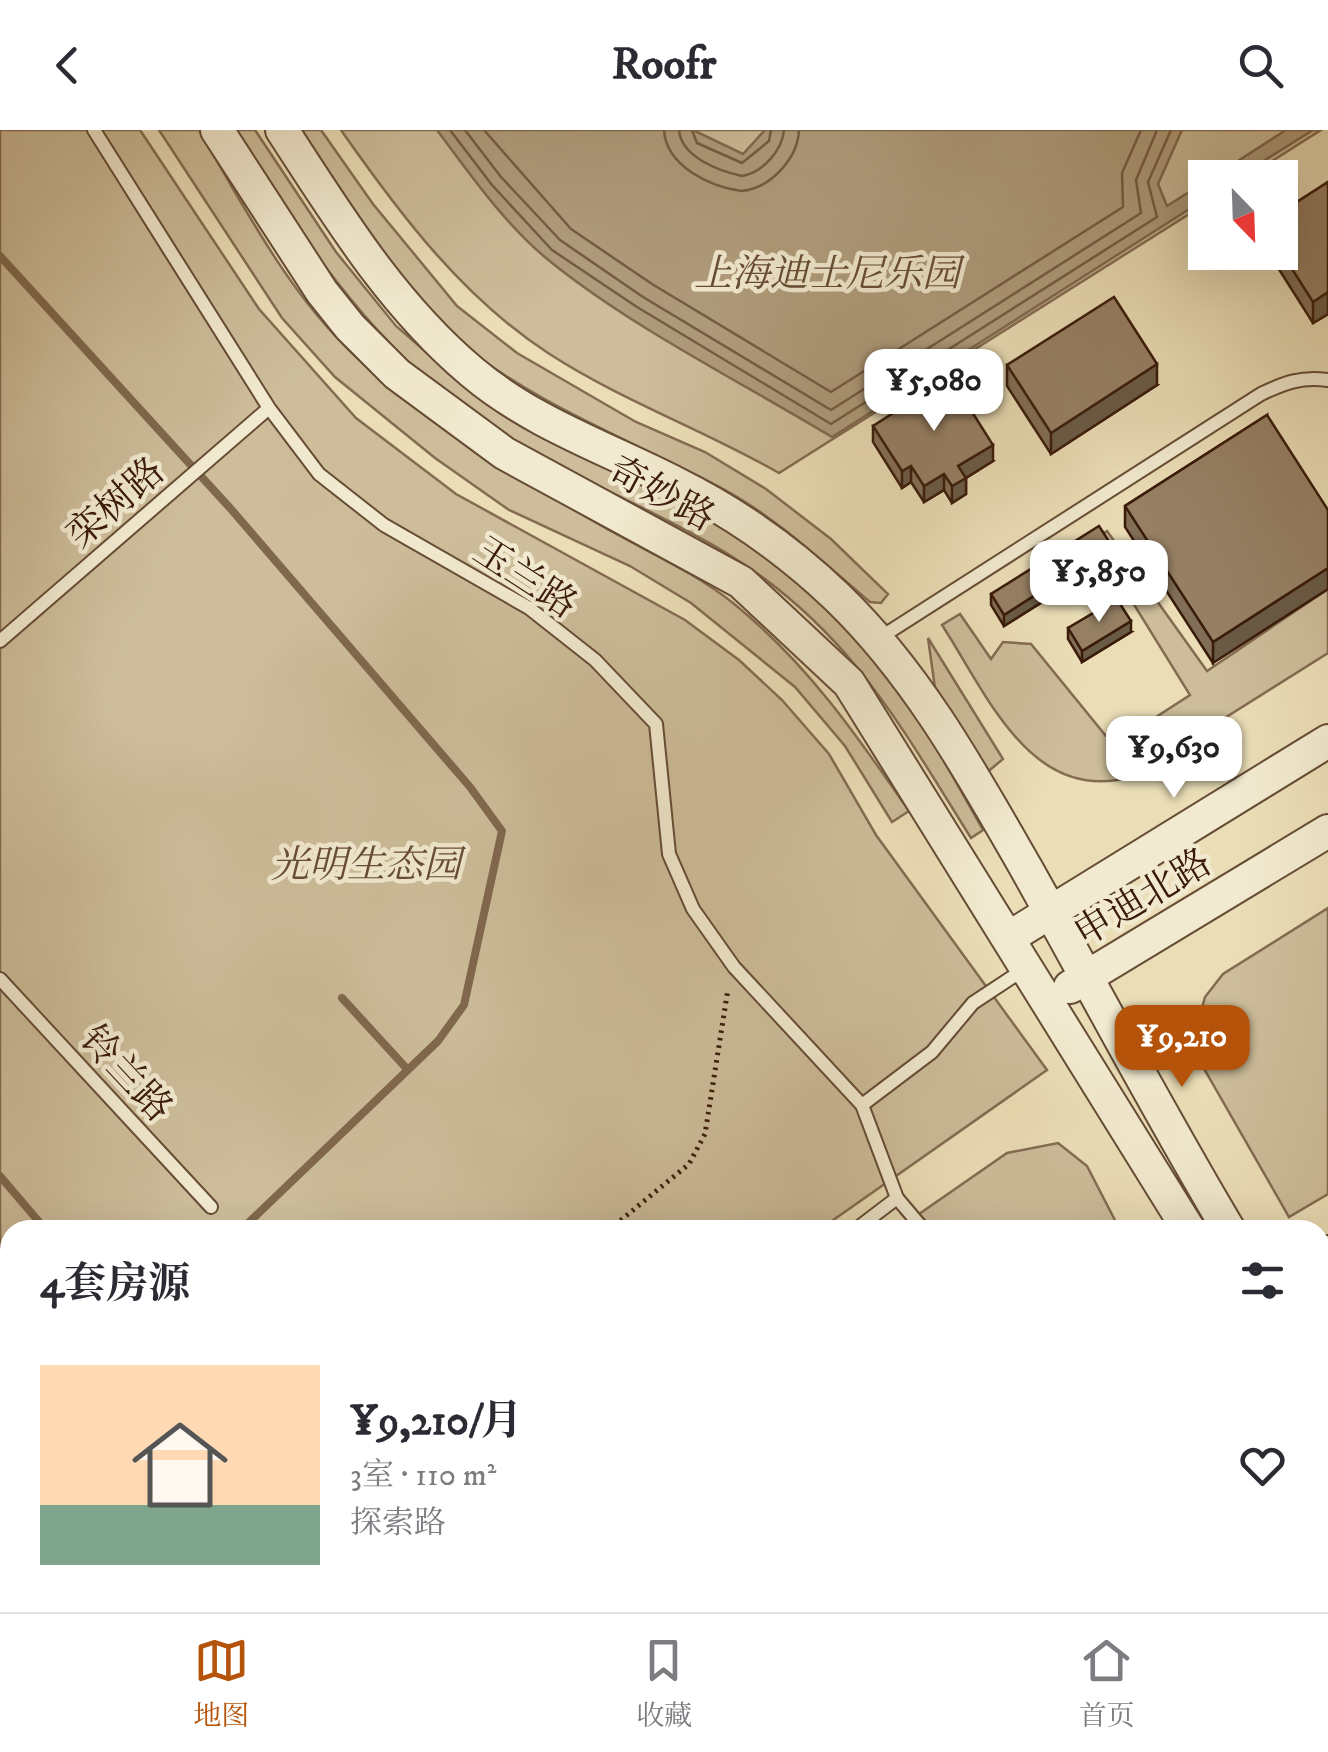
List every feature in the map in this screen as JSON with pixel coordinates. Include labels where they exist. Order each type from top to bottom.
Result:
[{"type":"street","name":"奇妙路","points":[[217,130],[322,292],[350,328],[397,374],[504,453],[741,582],[849,683],[881,728],[1183,1220]]},
{"type":"street","name":"奇妙路","points":[[282,130],[360,250],[412,312],[473,373],[548,423],[680,486],[775,541],[894,656],[940,723],[1052,914],[1144,1087],[1223,1220]]},
{"type":"street","name":"申迪北路","points":[[1010,937],[1328,740]]},
{"type":"street","name":"申迪北路","points":[[1049,1000],[1328,831]]},
{"type":"lane","name":"玉兰路","points":[[94,130],[269,408],[319,474],[384,525],[529,608],[595,660],[656,724],[670,854],[693,908],[734,967],[862,1105]]},
{"type":"lane","points":[[878,639],[1260,394],[1286,382],[1311,377],[1328,380]]},
{"type":"lane","name":"栾树路","points":[[0,642],[269,408]]},
{"type":"lane","points":[[916,1220],[897,1198],[862,1105],[932,1052],[974,1003],[1028,967]]},
{"type":"lane","name":"铃兰路","points":[[0,979],[211,1207]]},
{"type":"lane","points":[[868,1220],[897,1198]]},
{"type":"path","points":[[621,1220],[689,1164],[704,1134],[716,1084],[720,1016],[734,967]]},
{"type":"green space","name":"光明生态园","points":[[0,130],[140,130],[259,309],[356,418],[456,494],[685,620],[739,660],[782,700],[829,754],[876,835],[1047,1070],[833,1220],[0,1220]]},
{"type":"green space","points":[[159,130],[199,130],[287,276],[353,354],[412,405],[508,471],[704,583],[759,626],[807,674],[909,811],[892,822],[845,746],[795,687],[691,603],[630,566],[509,510],[435,458],[335,377],[282,318]]},
{"type":"green space","points":[[233,130],[255,130],[336,252],[396,326],[480,399],[742,535],[796,579],[875,656],[908,697],[983,830],[971,838],[868,681],[806,613],[770,583],[694,534],[516,443],[451,399],[417,370],[386,340],[331,274]]},
{"type":"green space","points":[[286,130],[321,130],[373,204],[457,306],[517,353],[636,422],[705,452],[766,489],[831,539],[888,594],[881,603],[870,602],[800,542],[745,502],[555,405],[459,342],[387,269]]},
{"type":"green space","name":"上海迪士尼乐园","points":[[341,130],[1321,130],[1274,160],[1188,160],[1188,215],[779,473],[604,386],[517,331],[460,280],[386,192]]},
{"type":"green space","points":[[1107,531],[1207,671],[1328,589],[1328,653],[1131,777],[1096,781],[1066,775],[1039,759],[1016,737],[995,711],[942,625],[960,614],[991,659],[1003,642],[1031,644],[1106,736],[1125,737],[1190,695],[1107,561],[1099,537]]},
{"type":"green space","points":[[928,638],[1003,759],[985,774],[935,688]]},
{"type":"green space","points":[[1328,908],[1328,1194],[1289,1217],[1202,1065],[1196,1029],[1205,997],[1223,974]]},
{"type":"green space","points":[[1058,1143],[1087,1166],[1115,1220],[910,1220],[1007,1153]]},
{"type":"water","name":"上海迪士尼乐园","points":[[437,130],[693,130],[743,154],[765,130],[1182,130],[1158,184],[1167,206],[1188,193],[1188,210],[832,437],[648,330],[578,283],[531,244],[475,181]]},
{"type":"water","points":[[1286,130],[1313,130],[1265,160],[1239,160]]},
{"type":"building","points":[[1328,182],[1328,292],[1313,302],[1293,270],[1298,270],[1298,201]]},
{"type":"building","points":[[1114,297],[1157,364],[1051,433],[1007,365]]},
{"type":"building","points":[[950,377],[993,445],[958,466],[966,478],[952,486],[944,474],[924,486],[911,466],[902,471],[873,426]]},
{"type":"building","points":[[1267,415],[1328,510],[1328,568],[1213,642],[1125,506]]},
{"type":"building","points":[[1099,526],[1112,546],[1004,615],[991,594]]},
{"type":"building","points":[[1117,599],[1131,621],[1082,651],[1068,628]]},
{"type":"waterway","points":[[0,256],[230,508],[470,787],[502,831],[464,1005],[438,1041],[251,1220]]},
{"type":"waterway","points":[[342,998],[408,1070]]},
{"type":"waterway","points":[[0,1176],[37,1220]]}]
